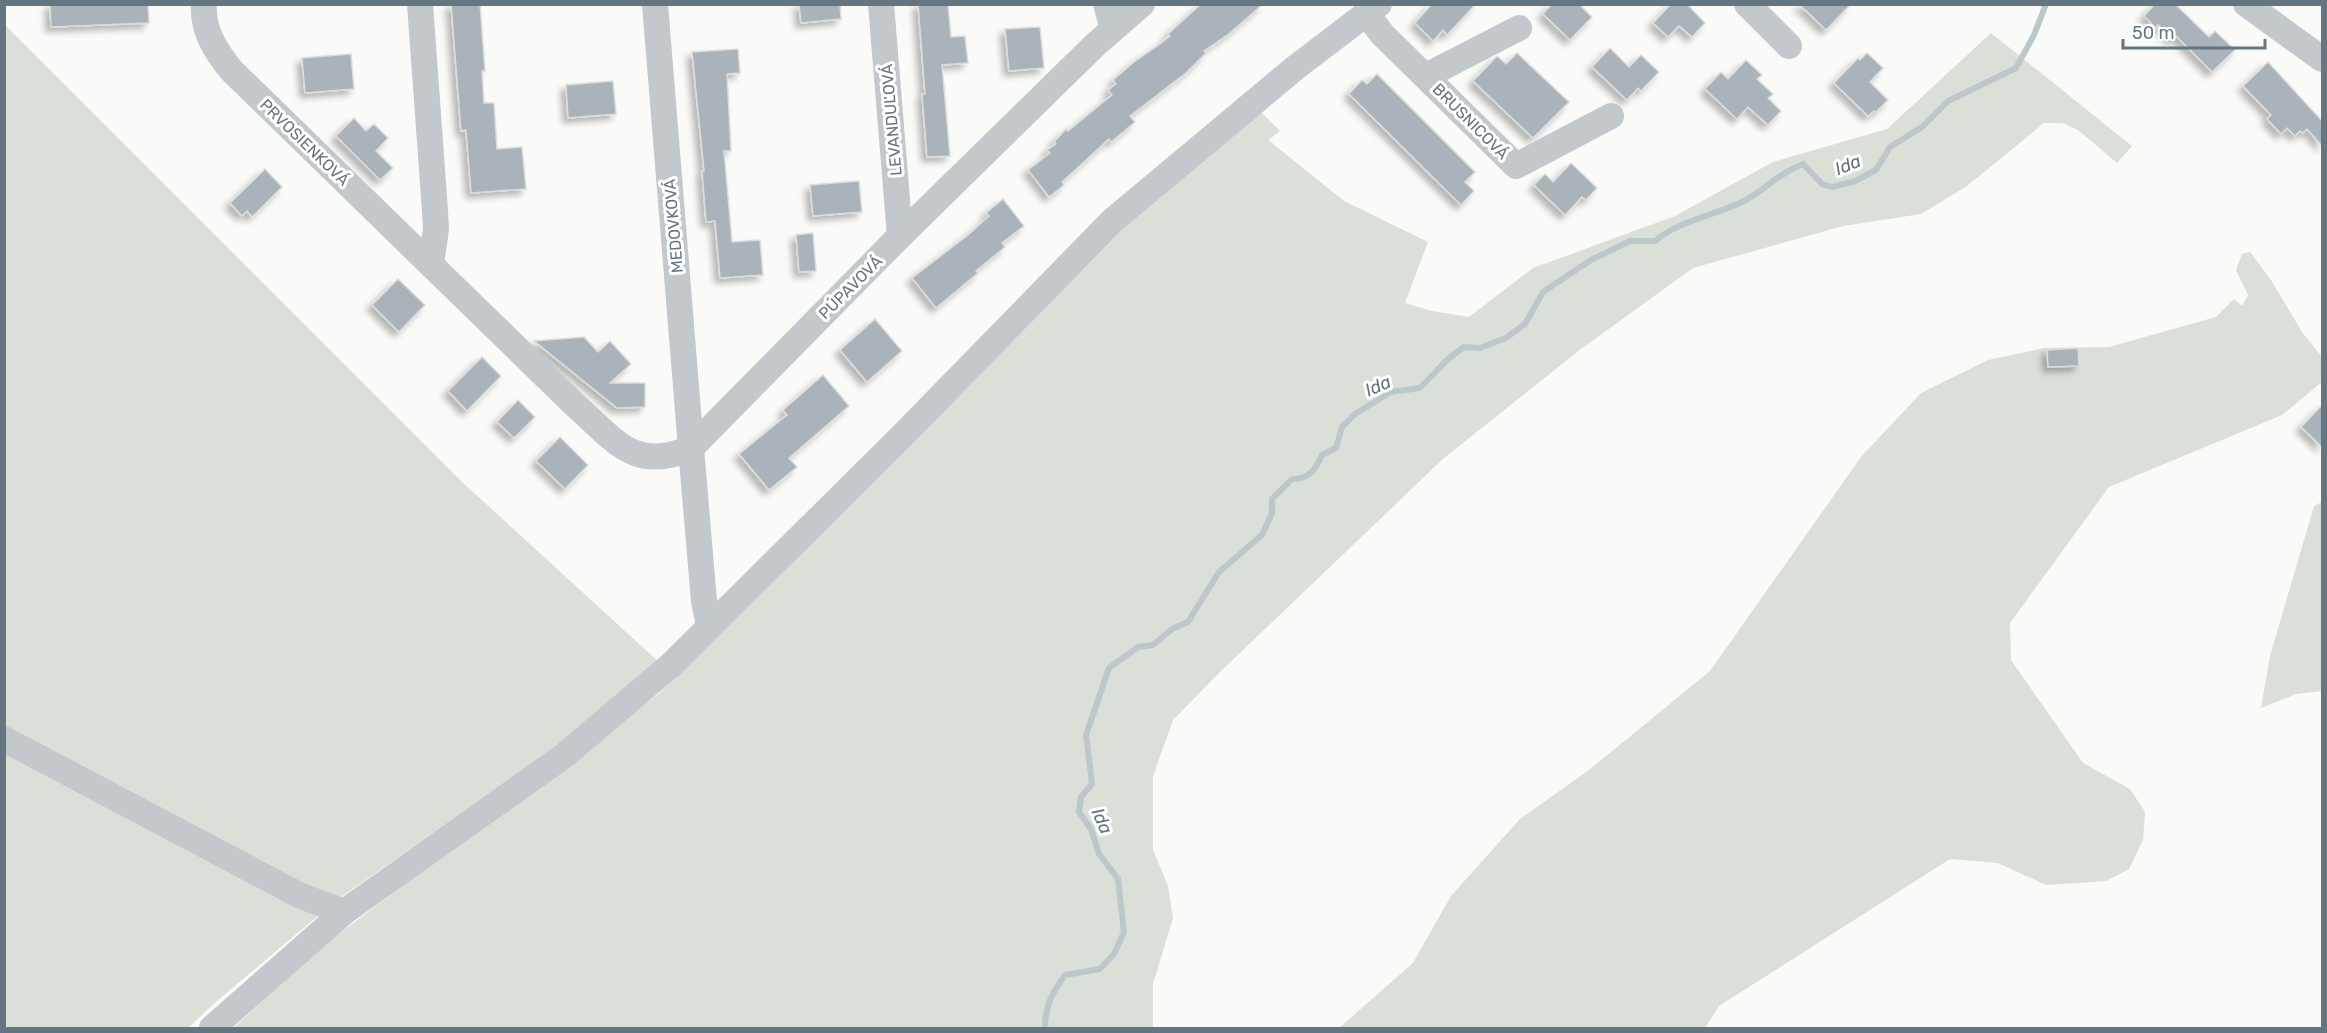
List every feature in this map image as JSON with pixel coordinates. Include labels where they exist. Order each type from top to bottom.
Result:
[{"type":"street","name":"PRVOSIENKOVÁ","points":[[204,4],[204,25],[217,51],[232,71],[575,405],[624,448],[636,455],[663,458],[691,448]]},
{"type":"street","points":[[420,4],[436,229],[431,265]]},
{"type":"street","name":"MEDOVKOVÁ","points":[[655,4],[691,448]]},
{"type":"street","name":"LEVANDUĽOVÁ","points":[[881,4],[900,236]]},
{"type":"street","points":[[1106,4],[1113,29]]},
{"type":"street","name":"PÚPAVOVÁ","points":[[691,448],[900,236],[1113,29],[1142,4]]},
{"type":"street","points":[[1747,4],[1789,45]]},
{"type":"street","points":[[2246,4],[2322,59]]},
{"type":"street","points":[[212,1029],[344,912],[565,755],[671,665],[902,436],[1112,221],[1208,139],[1372,9]]},
{"type":"street","name":"BRUSNICOVÁ","points":[[1372,9],[1382,34],[1516,166],[1611,116]]},
{"type":"street","name":"BRUSNICOVÁ","points":[[1426,76],[1519,28]]},
{"type":"street","points":[[691,448],[704,601],[709,626]]},
{"type":"street","points":[[4,739],[301,897],[344,912]]},
{"type":"shaded area","points":[[4,24],[461,481],[662,665],[557,747],[338,899],[188,1028],[5,1028]]},
{"type":"shaded area","points":[[1991,33],[2132,146],[2117,163],[2078,130],[2063,123],[2044,123],[1967,186],[1921,214],[1843,226],[1693,268],[1581,349],[1444,458],[1219,673],[1173,720],[1153,776],[1153,850],[1168,886],[1173,918],[1153,984],[1153,1028],[233,1028],[328,942],[660,693],[1104,243],[1259,110],[1280,131],[1268,140],[1344,201],[1428,242],[1405,303],[1432,311],[1469,317],[1533,268],[1675,216],[1773,162],[1887,129]]},
{"type":"shaded area","points":[[2250,252],[2271,280],[2302,332],[2322,357],[2322,382],[2282,415],[2109,487],[2010,623],[2011,660],[2083,763],[2130,789],[2145,812],[2143,840],[2129,869],[2106,881],[2046,885],[1998,863],[1950,859],[1719,1006],[1705,1028],[1339,1028],[1413,963],[1451,896],[1520,819],[1589,770],[1710,671],[1861,457],[1921,393],[1988,360],[2044,348],[2109,347],[2216,317],[2234,299],[2242,306],[2248,295],[2236,270],[2242,254]]},
{"type":"shaded area","points":[[2322,502],[2322,691],[2296,694],[2261,708],[2270,656],[2314,506]]},
{"type":"building","points":[[50,4],[148,4],[149,23],[51,27]]},
{"type":"building","points":[[451,4],[480,4],[485,71],[482,71],[484,103],[494,103],[497,149],[522,147],[526,189],[471,193],[466,130],[461,131]]},
{"type":"building","points":[[799,4],[840,4],[841,19],[801,23]]},
{"type":"building","points":[[918,4],[948,4],[951,37],[965,36],[968,63],[942,65],[950,156],[927,157]]},
{"type":"building","points":[[1201,4],[1263,4],[1230,33],[1204,51],[1206,53],[1187,72],[1130,116],[1135,122],[1111,142],[1109,139],[1049,197],[1028,170],[1050,153],[1047,150],[1056,144],[1054,142],[1066,129],[1068,131],[1112,95],[1108,90],[1116,84],[1113,80],[1170,36],[1168,34]]},
{"type":"building","points":[[1432,4],[1476,4],[1447,35],[1443,30],[1433,41],[1415,23]]},
{"type":"building","points":[[1552,4],[1579,4],[1592,17],[1570,40],[1543,14]]},
{"type":"building","points":[[1671,4],[1687,4],[1705,23],[1692,37],[1679,26],[1668,37],[1653,23]]},
{"type":"building","points":[[1799,4],[1851,4],[1826,30]]},
{"type":"building","points":[[2155,4],[2175,4],[2209,37],[2215,31],[2235,50],[2212,72],[2176,36],[2172,40],[2158,25],[2156,28],[2144,16]]},
{"type":"building","points":[[1040,27],[1044,68],[1009,71],[1005,29]]},
{"type":"building","points":[[1610,48],[1629,67],[1641,55],[1659,72],[1641,91],[1638,88],[1627,100],[1592,67]]},
{"type":"building","points":[[738,49],[740,73],[727,74],[731,151],[724,151],[732,242],[760,240],[763,275],[720,278],[715,221],[706,222],[702,171],[704,171],[692,52]]},
{"type":"building","points":[[1517,53],[1569,102],[1533,138],[1473,81],[1497,56],[1506,64]]},
{"type":"building","points":[[1867,53],[1883,68],[1870,82],[1888,100],[1876,112],[1868,116],[1834,83],[1858,58],[1860,60]]},
{"type":"building","points":[[351,54],[354,89],[305,93],[302,58]]},
{"type":"building","points":[[1746,60],[1762,75],[1757,79],[1773,94],[1768,98],[1781,111],[1768,125],[1748,107],[1737,119],[1705,89],[1721,72],[1728,79]]},
{"type":"building","points":[[2268,62],[2322,121],[2322,146],[2307,129],[2295,136],[2287,128],[2281,134],[2267,119],[2271,115],[2243,86]]},
{"type":"building","points":[[1377,74],[1475,172],[1465,182],[1474,191],[1461,205],[1349,94],[1362,80],[1367,84]]},
{"type":"building","points":[[613,81],[616,114],[568,118],[566,85]]},
{"type":"building","points":[[354,118],[366,131],[374,124],[388,138],[376,151],[393,168],[380,180],[336,136]]},
{"type":"building","points":[[1571,163],[1597,188],[1586,200],[1582,197],[1565,215],[1534,185],[1545,174],[1553,182]]},
{"type":"building","points":[[265,169],[282,187],[252,217],[247,211],[242,216],[230,203]]},
{"type":"building","points":[[859,181],[862,212],[813,216],[810,185]]},
{"type":"building","points":[[1003,199],[1024,226],[1002,243],[1005,247],[976,271],[978,273],[936,308],[912,278],[968,235],[989,216],[986,213]]},
{"type":"building","points":[[813,233],[816,271],[799,272],[796,235]]},
{"type":"building","points":[[398,279],[425,305],[399,332],[372,305]]},
{"type":"building","points":[[875,319],[902,351],[867,382],[840,350]]},
{"type":"building","points":[[584,337],[598,352],[610,341],[631,364],[610,383],[645,383],[645,407],[617,408],[534,341]]},
{"type":"building","points":[[2078,348],[2079,366],[2048,367],[2047,350]]},
{"type":"building","points":[[482,357],[501,376],[467,411],[448,391]]},
{"type":"building","points":[[823,375],[849,406],[789,458],[797,467],[769,490],[739,454],[787,415],[783,410]]},
{"type":"building","points":[[518,400],[535,417],[514,438],[497,422]]},
{"type":"building","points":[[2322,405],[2322,447],[2301,427]]},
{"type":"building","points":[[560,437],[588,465],[565,489],[536,461]]},
{"type":"waterway","name":"Ida","points":[[1045,1028],[1050,1000],[1065,975],[1100,969],[1114,954],[1124,932],[1118,879],[1099,854],[1091,829],[1079,812],[1081,797],[1092,784],[1086,735],[1109,668],[1138,647],[1153,645],[1172,629],[1188,622],[1219,572],[1262,535],[1272,513],[1272,499],[1292,479],[1303,478],[1311,473],[1322,455],[1336,448],[1342,427],[1355,414],[1391,392],[1420,388],[1448,359],[1464,347],[1480,348],[1506,338],[1525,324],[1543,292],[1591,260],[1630,241],[1655,241],[1686,223],[1744,201],[1803,164],[1822,184],[1832,187],[1855,181],[1876,170],[1890,147],[1922,127],[1948,101],[2016,68],[2034,35],[2046,4]]}]
